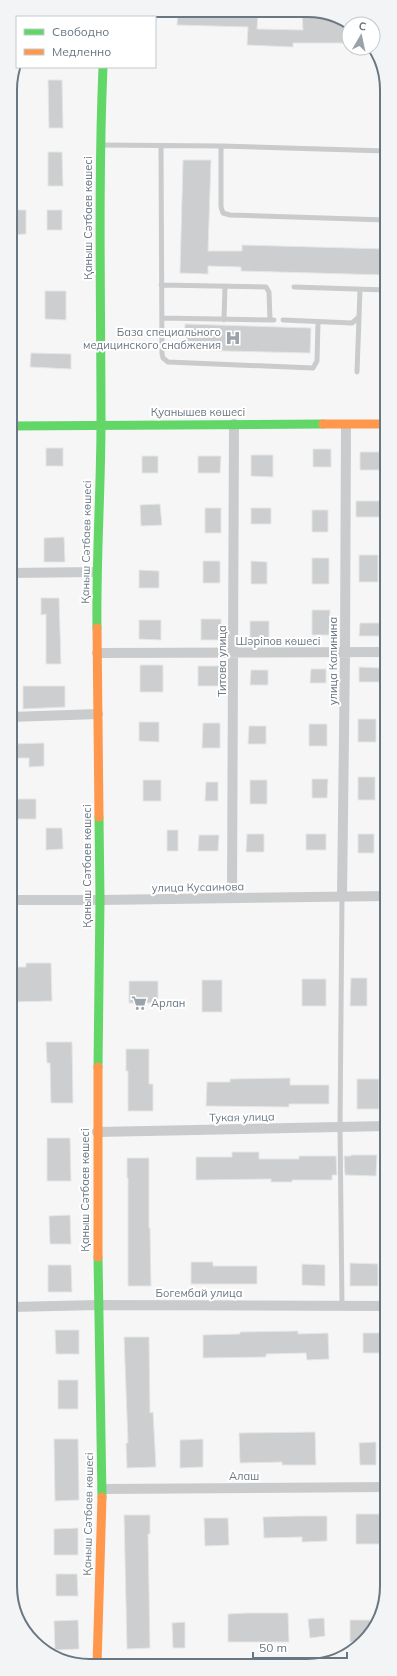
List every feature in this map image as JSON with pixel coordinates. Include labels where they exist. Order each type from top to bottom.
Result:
[{"type":"street","name":"Қаныш Сәтбаев көшесі","points":[[97,1659],[102,1489],[98,1305],[97,1132],[100,900],[96,572],[101,424],[100,145],[103,68]]},
{"type":"street","name":"Қуанышев көшесі","points":[[17,426],[101,424],[380,424]]},
{"type":"street","name":"Титова улица","points":[[232,898],[234,424]]},
{"type":"street","name":"улица Калинина","points":[[342,897],[346,652],[346,425]]},
{"type":"street","points":[[17,573],[96,572]]},
{"type":"street","name":"Шәріпов көшесі","points":[[97,653],[380,652]]},
{"type":"street","points":[[17,717],[98,714]]},
{"type":"street","name":"улица Кусаинова","points":[[17,900],[380,896]]},
{"type":"street","name":"Тукая улица","points":[[97,1132],[380,1126]]},
{"type":"street","name":"Богембай улица","points":[[17,1307],[98,1305],[380,1306]]},
{"type":"street","name":"Алаш","points":[[102,1489],[380,1487]]},
{"type":"lane","points":[[100,145],[221,146],[380,151]]},
{"type":"lane","points":[[161,146],[163,358],[168,362],[313,368],[317,361],[318,322]]},
{"type":"lane","points":[[221,146],[221,207],[223,213],[230,216],[380,220]]},
{"type":"lane","points":[[162,285],[266,287],[268,288],[272,320],[162,318]]},
{"type":"lane","points":[[224,320],[225,286]]},
{"type":"lane","points":[[294,287],[380,290]]},
{"type":"lane","points":[[357,372],[360,289]]},
{"type":"lane","points":[[282,320],[352,323],[359,317]]},
{"type":"lane","points":[[342,897],[340,1127],[342,1306]]},
{"type":"building","points":[[178,17],[258,17],[257,29],[303,30],[302,17],[322,18],[341,25],[341,43],[293,43],[293,47],[247,45],[248,27],[177,25]]},
{"type":"building","points":[[48,80],[62,80],[63,128],[49,128]]},
{"type":"building","points":[[48,152],[62,152],[63,186],[48,186]]},
{"type":"building","points":[[183,160],[211,160],[208,251],[242,251],[242,245],[380,249],[380,275],[241,271],[241,267],[208,266],[208,274],[180,273]]},
{"type":"building","points":[[17,210],[26,210],[26,234],[17,235]]},
{"type":"building","points":[[47,210],[62,210],[62,230],[47,230]]},
{"type":"building","points":[[45,291],[66,291],[66,320],[45,319]]},
{"type":"building","points":[[185,324],[311,328],[310,353],[184,350]]},
{"type":"building","points":[[31,353],[71,354],[71,369],[30,367]]},
{"type":"building","points":[[46,448],[63,448],[63,466],[46,466]]},
{"type":"building","points":[[313,449],[331,449],[331,467],[313,467]]},
{"type":"building","points":[[360,452],[380,452],[380,470],[360,470]]},
{"type":"building","points":[[251,455],[273,455],[273,477],[251,476]]},
{"type":"building","points":[[142,456],[158,456],[158,473],[142,473]]},
{"type":"building","points":[[198,456],[221,456],[220,473],[198,473]]},
{"type":"building","points":[[356,501],[380,501],[380,517],[356,517]]},
{"type":"building","points":[[160,504],[162,525],[141,526],[140,505]]},
{"type":"building","points":[[205,508],[221,508],[221,533],[205,533]]},
{"type":"building","points":[[251,508],[271,508],[271,524],[251,524]]},
{"type":"building","points":[[312,510],[328,510],[328,532],[312,532]]},
{"type":"building","points":[[64,537],[65,562],[44,562],[44,538]]},
{"type":"building","points":[[359,555],[378,555],[378,582],[359,582]]},
{"type":"building","points":[[312,558],[329,558],[329,584],[312,584]]},
{"type":"building","points":[[203,561],[220,561],[220,583],[203,583]]},
{"type":"building","points":[[251,561],[267,562],[267,584],[251,584]]},
{"type":"building","points":[[139,570],[159,571],[159,588],[139,588]]},
{"type":"building","points":[[41,598],[59,598],[61,664],[46,664],[46,614],[41,615]]},
{"type":"building","points":[[312,610],[330,610],[329,635],[312,635]]},
{"type":"building","points":[[201,619],[221,619],[221,640],[201,640]]},
{"type":"building","points":[[139,620],[161,620],[161,640],[139,639]]},
{"type":"building","points":[[250,621],[269,621],[269,638],[250,638]]},
{"type":"building","points":[[360,623],[380,623],[380,636],[359,636]]},
{"type":"building","points":[[140,665],[163,665],[163,692],[140,692]]},
{"type":"building","points":[[198,666],[220,666],[220,686],[198,686]]},
{"type":"building","points":[[359,667],[380,668],[380,682],[359,682]]},
{"type":"building","points":[[311,669],[326,669],[326,683],[310,683]]},
{"type":"building","points":[[251,670],[268,670],[268,685],[250,685]]},
{"type":"building","points":[[23,686],[65,686],[65,707],[23,709]]},
{"type":"building","points":[[358,719],[376,719],[376,742],[358,742]]},
{"type":"building","points":[[139,722],[159,722],[159,742],[139,741]]},
{"type":"building","points":[[203,723],[220,723],[220,748],[202,748]]},
{"type":"building","points":[[309,724],[327,724],[327,746],[309,746]]},
{"type":"building","points":[[249,726],[266,726],[266,744],[248,744]]},
{"type":"building","points":[[44,743],[44,766],[29,767],[29,758],[17,758],[17,744]]},
{"type":"building","points":[[358,777],[375,777],[375,800],[358,800]]},
{"type":"building","points":[[312,779],[328,779],[327,798],[312,798]]},
{"type":"building","points":[[143,780],[161,780],[161,801],[143,801]]},
{"type":"building","points":[[250,780],[267,780],[267,804],[250,804]]},
{"type":"building","points":[[206,782],[218,782],[218,801],[205,801]]},
{"type":"building","points":[[17,799],[36,799],[36,819],[17,819]]},
{"type":"building","points":[[46,828],[62,828],[63,849],[46,850]]},
{"type":"building","points":[[167,830],[178,830],[178,851],[167,851]]},
{"type":"building","points":[[247,834],[264,834],[264,852],[246,852]]},
{"type":"building","points":[[306,834],[326,834],[326,850],[306,850]]},
{"type":"building","points":[[358,834],[374,834],[374,853],[358,853]]},
{"type":"building","points":[[199,835],[219,835],[218,851],[198,851]]},
{"type":"building","points":[[26,963],[51,963],[52,1001],[17,1002],[17,967],[26,967]]},
{"type":"building","points":[[351,978],[367,978],[367,1006],[350,1006]]},
{"type":"building","points":[[302,979],[326,979],[326,1006],[302,1006]]},
{"type":"building","points":[[202,980],[222,980],[222,1012],[202,1012]]},
{"type":"building","points":[[129,981],[158,981],[158,1003],[129,1003]]},
{"type":"building","points":[[46,1042],[72,1042],[73,1103],[51,1103],[50,1063],[47,1063]]},
{"type":"building","points":[[126,1049],[149,1049],[149,1084],[153,1084],[153,1111],[128,1111],[128,1071],[126,1071]]},
{"type":"building","points":[[290,1078],[290,1085],[329,1085],[329,1104],[289,1104],[289,1107],[206,1106],[207,1082],[230,1082],[230,1079]]},
{"type":"building","points":[[357,1079],[379,1079],[379,1109],[357,1109]]},
{"type":"building","points":[[47,1138],[70,1138],[71,1181],[47,1181]]},
{"type":"building","points":[[232,1152],[259,1152],[259,1159],[299,1159],[299,1156],[336,1156],[337,1175],[332,1175],[332,1180],[292,1180],[292,1182],[271,1182],[271,1179],[196,1180],[196,1157],[232,1157]]},
{"type":"building","points":[[377,1155],[376,1176],[345,1175],[344,1156]]},
{"type":"building","points":[[127,1158],[149,1158],[151,1286],[128,1286]]},
{"type":"building","points":[[70,1215],[71,1244],[50,1244],[49,1216]]},
{"type":"building","points":[[191,1262],[213,1262],[213,1266],[257,1266],[257,1284],[191,1284]]},
{"type":"building","points":[[350,1263],[378,1264],[378,1286],[350,1286]]},
{"type":"building","points":[[302,1264],[325,1265],[325,1286],[302,1285]]},
{"type":"building","points":[[48,1265],[71,1265],[72,1292],[48,1292]]},
{"type":"building","points":[[55,1330],[79,1330],[79,1354],[56,1354]]},
{"type":"building","points":[[298,1331],[298,1334],[328,1333],[329,1359],[307,1360],[306,1353],[266,1354],[266,1357],[203,1358],[203,1335],[240,1334],[240,1332]]},
{"type":"building","points":[[363,1333],[380,1333],[380,1353],[363,1353]]},
{"type":"building","points":[[124,1337],[149,1337],[150,1413],[153,1412],[156,1467],[127,1468],[126,1443],[128,1443]]},
{"type":"building","points":[[58,1380],[78,1380],[78,1409],[58,1409]]},
{"type":"building","points":[[315,1432],[316,1465],[282,1465],[282,1462],[240,1463],[239,1433]]},
{"type":"building","points":[[54,1439],[78,1439],[79,1500],[55,1501]]},
{"type":"building","points":[[203,1439],[203,1467],[180,1468],[180,1440]]},
{"type":"building","points":[[376,1442],[376,1465],[360,1465],[359,1443]]},
{"type":"building","points":[[356,1514],[380,1514],[380,1544],[356,1544]]},
{"type":"building","points":[[124,1515],[150,1515],[150,1534],[148,1534],[150,1648],[127,1649]]},
{"type":"building","points":[[327,1516],[327,1541],[302,1542],[302,1537],[264,1538],[263,1517]]},
{"type":"building","points":[[204,1518],[228,1518],[229,1545],[205,1546]]},
{"type":"building","points":[[78,1528],[78,1555],[54,1555],[54,1529]]},
{"type":"building","points":[[56,1574],[77,1574],[78,1596],[56,1596]]},
{"type":"building","points":[[288,1613],[289,1642],[228,1642],[228,1614]]},
{"type":"building","points":[[324,1618],[325,1636],[310,1638],[308,1619]]},
{"type":"building","points":[[78,1620],[79,1649],[55,1650],[54,1621]]},
{"type":"building","points":[[350,1620],[370,1620],[370,1623],[362,1634],[354,1642],[350,1642]]},
{"type":"building","points":[[185,1622],[185,1648],[173,1648],[172,1623]]},
{"type":"traffic: fast","points":[[97,628],[101,448],[100,200],[103,68]]},
{"type":"traffic: fast","points":[[17,426],[323,424]]},
{"type":"traffic: fast","points":[[98,1067],[100,900],[99,817]]},
{"type":"traffic: fast","points":[[98,1257],[102,1497]]},
{"type":"traffic: slow","points":[[323,424],[380,424]]},
{"type":"traffic: slow","points":[[97,628],[99,817]]},
{"type":"traffic: slow","points":[[98,1067],[98,1257]]},
{"type":"traffic: slow","points":[[97,1659],[102,1497]]},
{"type":"place","name":"База специального медицинского снабжения","points":[[233,338]]},
{"type":"place","name":"Арлан","points":[[139,1003]]}]
